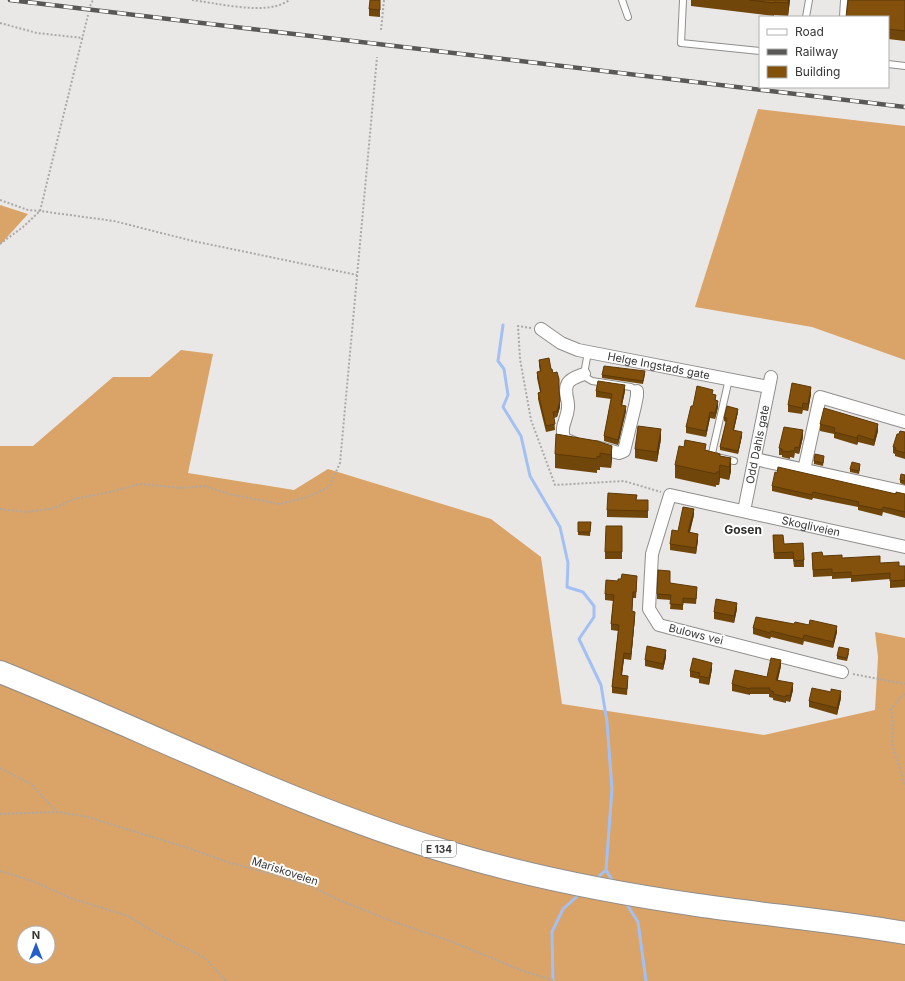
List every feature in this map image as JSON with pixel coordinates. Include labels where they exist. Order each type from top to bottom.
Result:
[{"type":"highway","name":"E 134","points":[[0,672],[327,810],[390,834],[451,853],[519,871],[621,893],[703,906],[905,932]]},
{"type":"highway","name":"E 134","points":[[0,681],[106,724],[255,790],[323,818],[482,870],[620,901],[710,915],[905,940]]},
{"type":"street","name":"Helge Ingstads gate","points":[[541,329],[560,343],[578,350],[729,379],[770,382]]},
{"type":"street","points":[[584,374],[568,382],[566,387],[568,408],[563,423],[562,432],[564,439],[567,442],[600,447],[619,453],[623,452],[627,444],[637,391]]},
{"type":"street","name":"Odd Dahls gate","points":[[744,511],[770,382]]},
{"type":"street","points":[[804,470],[820,398],[905,422]]},
{"type":"street","points":[[755,459],[905,492]]},
{"type":"street","name":"Skogliveien","points":[[670,494],[905,547]]},
{"type":"street","name":"Bulows vei","points":[[670,494],[652,554],[649,610],[659,625],[842,672]]},
{"type":"lane","points":[[622,0],[628,17]]},
{"type":"lane","points":[[683,0],[681,43],[759,51]]},
{"type":"lane","points":[[806,16],[809,0]]},
{"type":"lane","points":[[843,16],[844,0]]},
{"type":"lane","points":[[889,64],[905,66]]},
{"type":"lane","points":[[588,352],[584,374],[587,378],[592,381],[631,387],[637,391]]},
{"type":"lane","points":[[729,379],[712,453],[716,457],[734,461]]},
{"type":"path","points":[[90,6],[93,0]]},
{"type":"path","points":[[192,0],[261,8],[276,6],[290,0]]},
{"type":"path","points":[[381,30],[384,0]]},
{"type":"path","points":[[0,244],[23,227],[40,211],[88,15]]},
{"type":"path","points":[[0,24],[37,33],[82,38]]},
{"type":"path","points":[[0,509],[28,512],[55,508],[74,499],[140,484],[180,488],[204,486],[229,494],[279,504],[305,498],[329,487],[340,463],[377,56]]},
{"type":"path","points":[[0,200],[28,210],[114,221],[193,241],[357,274]]},
{"type":"path","points":[[842,672],[905,684]]},
{"type":"path","points":[[905,694],[891,709],[893,721],[892,744],[905,785]]},
{"type":"path","points":[[0,768],[32,784],[56,812]]},
{"type":"path","name":"Mariskoveien","points":[[0,814],[56,812],[88,817],[191,849],[230,863],[304,884],[368,912],[450,941],[523,972],[556,981]]},
{"type":"path","points":[[0,871],[33,881],[70,898],[128,916],[154,932],[205,958],[226,981]]},
{"type":"shaded area","points":[[758,109],[905,126],[905,360],[812,327],[695,307]]},
{"type":"shaded area","points":[[0,205],[28,214],[0,245]]},
{"type":"shaded area","points":[[181,350],[213,354],[188,473],[294,490],[328,469],[491,519],[541,557],[562,704],[764,735],[875,710],[878,657],[875,632],[905,638],[905,981],[0,981],[0,446],[33,446],[113,377],[150,377]]},
{"type":"building","points":[[370,0],[380,0],[380,10],[369,9]]},
{"type":"building","points":[[749,0],[788,0],[788,3],[774,3]]},
{"type":"building","points":[[848,0],[905,0],[905,31],[889,29],[889,16],[846,16]]},
{"type":"building","points":[[549,358],[551,369],[553,373],[557,372],[559,379],[560,401],[557,411],[553,412],[555,424],[546,426],[538,393],[541,392],[537,372],[541,371],[539,360]]},
{"type":"building","points":[[604,366],[645,371],[643,381],[602,375]]},
{"type":"building","points":[[598,381],[625,385],[621,405],[626,406],[618,440],[604,436],[612,394],[596,391]]},
{"type":"building","points":[[792,383],[811,387],[808,404],[803,403],[802,408],[788,405]]},
{"type":"building","points":[[697,386],[713,390],[712,394],[716,395],[715,400],[718,401],[715,413],[710,412],[706,431],[686,427],[691,406],[693,406]]},
{"type":"building","points":[[727,406],[738,409],[733,430],[742,432],[738,451],[720,447],[727,418],[724,418]]},
{"type":"building","points":[[824,408],[878,424],[874,440],[858,435],[857,438],[834,432],[835,428],[820,424]]},
{"type":"building","points":[[638,426],[661,429],[657,452],[635,449]]},
{"type":"building","points":[[784,427],[803,430],[799,448],[795,447],[794,451],[782,451],[782,449],[779,448]]},
{"type":"building","points":[[900,431],[905,432],[905,453],[895,450],[896,448],[893,447],[897,434],[899,434]]},
{"type":"building","points":[[556,434],[597,441],[612,446],[611,455],[600,453],[600,457],[597,456],[597,459],[555,454]]},
{"type":"building","points":[[685,440],[706,444],[705,450],[720,454],[720,456],[731,458],[729,467],[720,465],[719,472],[716,472],[716,474],[675,465],[679,446],[684,447]]},
{"type":"building","points":[[815,454],[824,456],[823,463],[814,461]]},
{"type":"building","points":[[852,462],[860,464],[859,471],[850,469]]},
{"type":"building","points":[[778,467],[896,494],[896,492],[905,494],[905,512],[883,507],[882,510],[858,505],[859,502],[813,492],[812,495],[772,486],[775,472],[777,473]]},
{"type":"building","points":[[901,474],[905,475],[905,481],[900,480]]},
{"type":"building","points":[[608,493],[637,495],[636,500],[648,500],[648,511],[607,510]]},
{"type":"building","points":[[683,507],[694,509],[688,532],[698,534],[696,548],[670,544],[672,530],[678,531]]},
{"type":"building","points":[[578,522],[591,522],[590,532],[578,532]]},
{"type":"building","points":[[606,526],[622,526],[622,552],[605,552]]},
{"type":"building","points":[[773,535],[783,535],[784,544],[803,543],[804,560],[794,561],[793,552],[774,553]]},
{"type":"building","points":[[822,552],[823,556],[842,555],[842,558],[880,556],[880,563],[899,562],[899,566],[905,566],[905,580],[890,581],[890,573],[851,576],[851,572],[832,573],[832,569],[813,570],[812,553]]},
{"type":"building","points":[[658,570],[670,571],[670,583],[697,587],[696,599],[683,598],[683,605],[670,604],[671,595],[657,594]]},
{"type":"building","points":[[622,574],[637,576],[636,592],[633,592],[632,611],[635,612],[631,654],[624,653],[621,675],[628,676],[627,689],[612,687],[619,625],[611,624],[614,595],[605,594],[606,580],[618,581],[618,579],[621,579]]},
{"type":"building","points":[[716,599],[737,603],[734,616],[714,612]]},
{"type":"building","points":[[756,617],[794,624],[795,622],[809,625],[810,620],[837,626],[833,642],[804,635],[803,639],[771,631],[770,633],[753,628]]},
{"type":"building","points":[[647,646],[666,650],[663,664],[645,660]]},
{"type":"building","points":[[839,647],[849,649],[847,658],[837,656]]},
{"type":"building","points":[[693,658],[712,663],[709,678],[699,676],[700,673],[690,671]]},
{"type":"building","points":[[771,658],[781,660],[776,680],[793,683],[790,696],[786,695],[786,697],[773,694],[774,692],[769,690],[770,688],[750,689],[732,684],[735,670],[767,677]]},
{"type":"building","points":[[812,688],[831,692],[831,689],[841,691],[837,708],[809,701]]},
{"type":"waterway","points":[[503,325],[498,361],[504,369],[508,395],[503,407],[521,436],[530,476],[560,527],[568,563],[567,587],[583,592],[594,606],[594,617],[579,639],[601,685],[607,722],[612,789],[606,870],[595,880]]},
{"type":"waterway","points":[[606,870],[614,883]]},
{"type":"waterway","points":[[553,981],[552,932],[563,909],[581,893]]},
{"type":"waterway","points":[[626,903],[638,922],[646,981]]},
{"type":"railway","points":[[10,0],[905,107]]},
{"type":"district","name":"Gosen","points":[[743,529]]}]
